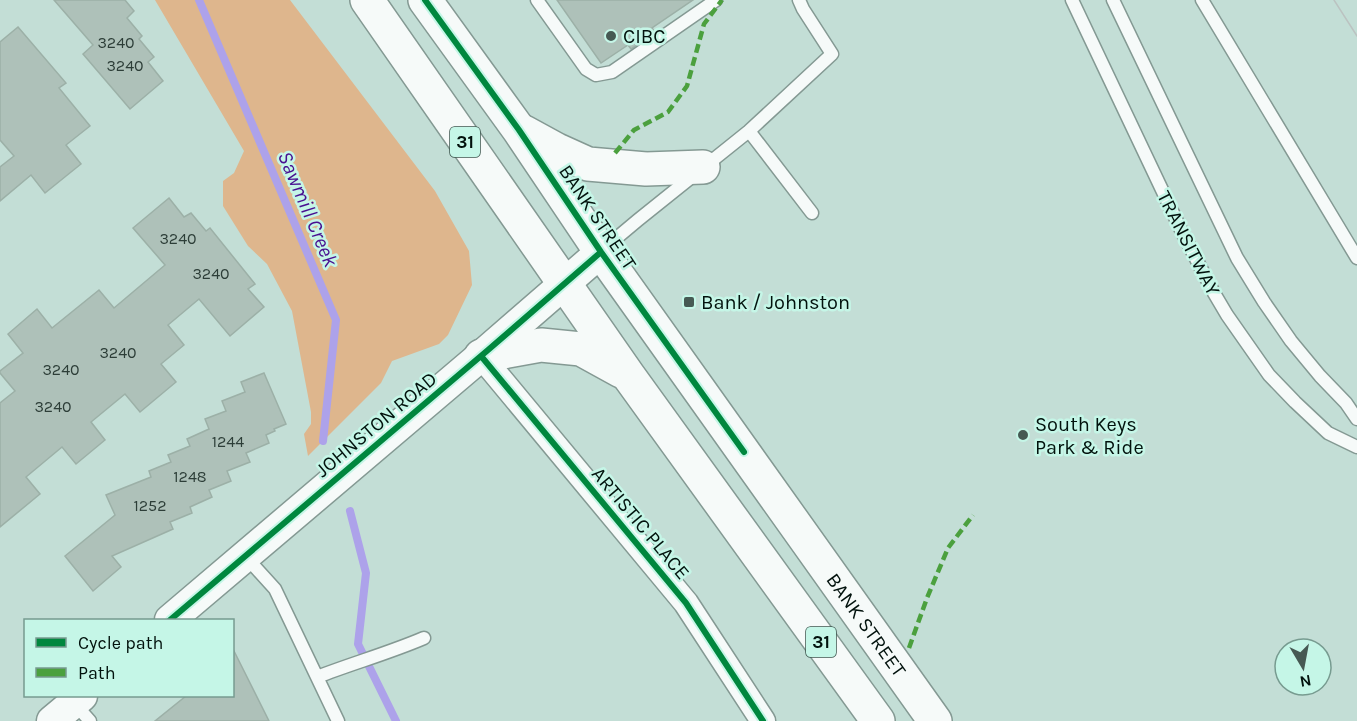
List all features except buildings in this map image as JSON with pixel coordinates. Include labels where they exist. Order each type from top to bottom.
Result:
[{"type":"main road","name":"31","points":[[367,0],[628,375],[878,721]]},
{"type":"main road","name":"BANK STREET","points":[[425,0],[519,130],[601,252],[935,721]]},
{"type":"main road","points":[[519,130],[588,164],[646,169],[703,167]]},
{"type":"main road","points":[[481,356],[541,345],[581,349],[628,375]]},
{"type":"street","name":"JOHNSTON ROAD","points":[[172,619],[601,252]]},
{"type":"street","name":"ARTISTIC PLACE","points":[[481,356],[686,603],[762,721]]},
{"type":"lane","points":[[537,0],[586,69],[596,75],[612,72],[716,0]]},
{"type":"lane","points":[[601,252],[749,130],[832,54],[799,0]]},
{"type":"lane","name":"TRANSITWAY","points":[[1072,0],[1182,232],[1227,315],[1269,375],[1295,402],[1328,433],[1357,447]]},
{"type":"lane","name":"TRANSITWAY","points":[[1113,0],[1250,280],[1291,341],[1346,403],[1357,419]]},
{"type":"lane","points":[[1202,0],[1357,258]]},
{"type":"lane","points":[[749,130],[812,213]]},
{"type":"lane","points":[[246,556],[275,589],[338,721]]},
{"type":"lane","points":[[318,677],[424,638]]},
{"type":"shaded area","points":[[155,0],[290,0],[435,191],[469,251],[472,285],[448,335],[439,344],[392,361],[381,383],[308,456],[304,434],[311,424],[311,412],[292,311],[267,264],[248,246],[223,206],[223,181],[234,173],[244,151]]},
{"type":"waterway","name":"Sawmill Creek","points":[[199,0],[336,320],[323,441]]},
{"type":"waterway","name":"Sawmill Creek","points":[[350,511],[366,573],[358,644],[396,721]]},
{"type":"tram line","points":[[1334,0],[1357,36]]},
{"type":"marked path","points":[[615,153],[634,130],[668,112],[687,86],[704,24],[722,0]]},
{"type":"marked path","points":[[909,648],[948,548],[973,515]]},
{"type":"cycle path","points":[[425,0],[519,130],[601,252],[744,452]]},
{"type":"cycle path","points":[[171,619],[601,252]]},
{"type":"cycle path","points":[[481,356],[686,603],[763,721]]},
{"type":"place","name":"CIBC","points":[[611,36]]},
{"type":"place","name":"Bank / Johnston","points":[[689,302]]},
{"type":"place","name":"South Keys Park & Ride","points":[[1023,435]]}]
